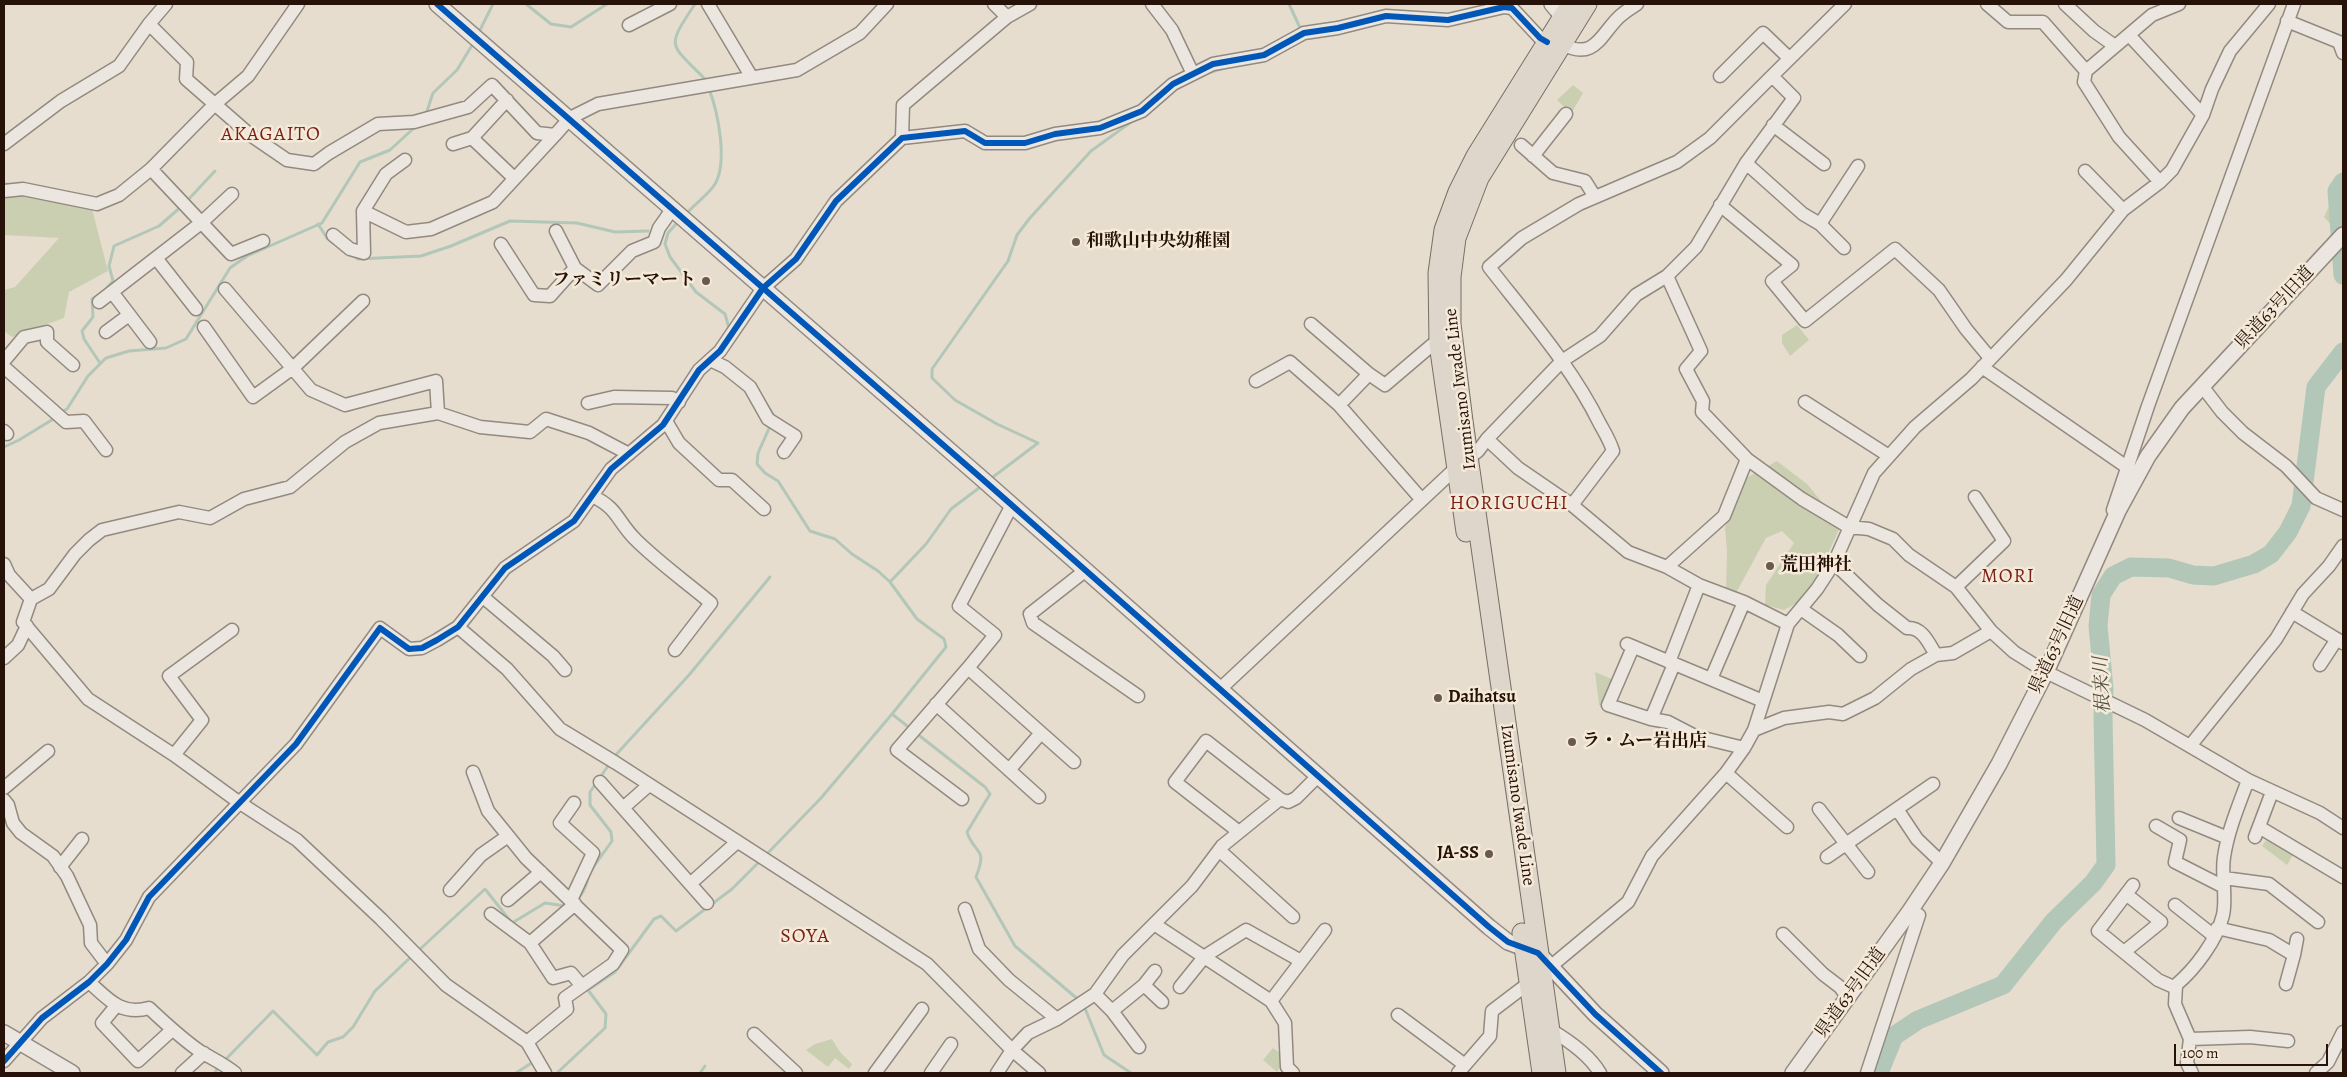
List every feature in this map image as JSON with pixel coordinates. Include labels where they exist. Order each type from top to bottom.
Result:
[{"type":"main road","name":"Izumisano Iwade Line","points":[[1462,462],[1451,324],[1451,277],[1456,238],[1480,178],[1554,43],[1564,13],[1587,4]]},
{"type":"main road","name":"Izumisano Iwade Line","points":[[1554,43],[1476,156],[1458,192],[1444,230],[1438,273],[1439,344],[1462,462],[1536,965],[1550,1029],[1556,1073]]},
{"type":"main road","name":"Izumisano Iwade Line","points":[[1536,965],[1542,1073]]},
{"type":"street","points":[[4,144],[61,101],[119,66],[148,24],[166,4]]},
{"type":"street","points":[[4,191],[23,189],[97,204],[119,195],[151,169],[215,104],[248,76],[298,4]]},
{"type":"street","points":[[438,4],[1320,775],[1489,927],[1595,1014],[1661,1073]]},
{"type":"street","points":[[630,25],[670,4]]},
{"type":"street","points":[[708,4],[751,76]]},
{"type":"street","points":[[363,211],[406,232],[431,229],[493,202],[570,118],[598,104],[751,76],[797,70],[860,33],[887,4]]},
{"type":"street","points":[[994,4],[1007,17]]},
{"type":"street","points":[[902,138],[903,105],[1007,17],[1030,4]]},
{"type":"street","points":[[1152,4],[1172,30],[1193,74]]},
{"type":"street","points":[[4,1060],[42,1018],[89,982],[107,964],[126,940],[149,897],[158,885],[296,744],[380,628],[409,648],[422,648],[458,628],[505,568],[574,522],[611,470],[666,421],[699,370],[715,355],[764,288],[796,259],[836,201],[902,138],[965,131],[986,144],[1025,143],[1055,134],[1100,128],[1142,111],[1173,84],[1212,64],[1264,55],[1304,33],[1338,28],[1386,16],[1448,20],[1504,7],[1512,8],[1540,38],[1578,50],[1589,48],[1601,41],[1618,18],[1638,4]]},
{"type":"street","points":[[1572,505],[1613,451],[1610,439],[1592,406],[1562,361],[1489,267],[1522,238],[1579,204],[1677,162],[1710,138],[1845,4]]},
{"type":"street","points":[[1987,4],[2008,22],[2042,22],[2086,71]]},
{"type":"street","points":[[2065,4],[2094,31],[2115,46]]},
{"type":"street","points":[[2160,182],[2120,137],[2084,82],[2086,71],[2152,15],[2180,4]]},
{"type":"street","points":[[1398,1015],[1461,1069],[1490,1036],[1492,1011],[1536,965],[1628,902],[1652,856],[1726,773],[1744,748],[1754,730],[1788,624],[1834,564],[1874,473],[1915,427],[1986,362],[2066,280],[2123,210],[2160,182],[2172,170],[2203,115],[2212,88],[2230,51],[2269,4]]},
{"type":"street","points":[[1720,205],[1792,265],[1772,281],[1805,321],[1895,250],[1939,290],[1986,362],[2132,471],[2294,4]]},
{"type":"street","points":[[2287,21],[2339,42],[2343,53]]},
{"type":"street","points":[[148,24],[187,62],[186,79],[248,134],[287,160],[314,164],[328,153],[378,124],[414,122],[468,107],[492,85],[537,133],[555,135]]},
{"type":"street","points":[[1720,76],[1763,33],[1789,58]]},
{"type":"street","points":[[2129,35],[2203,115]]},
{"type":"street","points":[[1220,688],[1462,462],[1478,451],[1487,439],[1562,361],[1600,336],[1636,295],[1667,276],[1696,247],[1746,163],[1794,98],[1772,76]]},
{"type":"street","points":[[453,144],[472,138],[506,100]]},
{"type":"street","points":[[1533,156],[1566,114]]},
{"type":"street","points":[[1773,126],[1824,164]]},
{"type":"street","points":[[472,138],[514,178]]},
{"type":"street","points":[[1522,145],[1553,173],[1585,181],[1596,197]]},
{"type":"street","points":[[333,235],[350,249],[364,252],[363,211],[386,174],[405,160]]},
{"type":"street","points":[[1746,163],[1803,214],[1820,224],[1844,248]]},
{"type":"street","points":[[1820,224],[1858,166]]},
{"type":"street","points":[[151,169],[231,254],[263,241]]},
{"type":"street","points":[[2085,171],[2123,210]]},
{"type":"street","points":[[99,302],[201,223],[232,194]]},
{"type":"street","points":[[556,231],[575,268],[598,285],[632,251],[654,242],[659,228],[673,208]]},
{"type":"street","name":"県道63号旧道","points":[[1793,1073],[1910,911],[1942,863],[1999,764],[2046,672],[2100,550],[2132,471],[2182,408],[2343,236]]},
{"type":"street","points":[[501,244],[534,295],[550,296],[575,268]]},
{"type":"street","points":[[156,258],[196,309]]},
{"type":"street","points":[[1667,276],[1701,351],[1686,369],[1703,401],[1702,412],[1747,459],[1802,500],[1849,527],[1870,529],[1892,538],[1910,556],[1956,587],[1991,632],[2014,652],[2046,672],[2145,720],[2248,780],[2320,813],[2343,828]]},
{"type":"street","points":[[225,289],[311,390],[345,405],[436,381],[438,413]]},
{"type":"street","points":[[112,292],[150,342]]},
{"type":"street","points":[[204,327],[253,397],[293,368],[363,301]]},
{"type":"street","points":[[106,332],[129,315]]},
{"type":"street","points":[[1311,324],[1368,374],[1385,385],[1432,345],[1439,344]]},
{"type":"street","points":[[4,361],[24,337],[47,332],[47,342],[73,365]]},
{"type":"street","points":[[715,355],[725,367],[750,387],[768,419],[795,436],[784,452]]},
{"type":"street","points":[[1256,381],[1290,362],[1339,405],[1422,500]]},
{"type":"street","points":[[4,367],[66,422],[84,421],[106,450]]},
{"type":"street","points":[[1339,405],[1368,374]]},
{"type":"street","points":[[2202,386],[2222,412],[2236,426],[2286,466],[2316,498],[2343,510]]},
{"type":"street","points":[[588,403],[614,397],[672,398],[679,402]]},
{"type":"street","points":[[1805,402],[1889,456]]},
{"type":"street","points":[[545,1073],[527,1042],[446,985],[381,919],[297,840],[240,803],[174,755],[88,699],[23,622],[31,599],[49,589],[75,554],[88,540],[102,530],[179,512],[210,518],[244,499],[290,488],[345,442],[379,423],[408,420],[438,413],[480,427],[530,432],[546,419],[589,433],[629,454]]},
{"type":"street","points":[[666,421],[679,443],[719,480],[732,480],[764,509]]},
{"type":"street","points":[[1487,439],[1518,468],[1572,505],[1628,552],[1666,567],[1699,585],[1744,602],[1788,624]]},
{"type":"street","points":[[1666,567],[1724,516],[1747,459]]},
{"type":"street","points":[[592,496],[605,502],[619,516],[633,538],[711,603],[675,650]]},
{"type":"street","points":[[1956,587],[2004,541],[1975,497]]},
{"type":"street","points":[[962,799],[897,750],[996,635],[959,606],[1012,505]]},
{"type":"street","points":[[2190,746],[2276,639],[2303,594],[2329,566],[2343,546]]},
{"type":"street","points":[[4,564],[13,580],[31,599]]},
{"type":"street","points":[[1834,564],[1878,605],[1907,628],[1912,628],[1922,633],[1936,655]]},
{"type":"street","points":[[1086,570],[1030,614],[1033,623],[1138,696]]},
{"type":"street","points":[[1651,719],[1699,585]]},
{"type":"street","points":[[483,597],[553,656],[565,670]]},
{"type":"street","points":[[1711,679],[1744,602]]},
{"type":"street","points":[[1801,609],[1838,635],[1860,656]]},
{"type":"street","points":[[2292,612],[2340,641],[2320,665]]},
{"type":"street","points":[[4,658],[18,645],[27,626]]},
{"type":"street","points":[[458,628],[507,669],[560,729],[927,964],[1012,1050],[1040,1073]]},
{"type":"street","points":[[174,755],[202,720],[168,676],[232,630]]},
{"type":"street","points":[[1754,730],[1784,718],[1829,712],[1843,714],[1876,698],[1911,669],[1936,655],[1953,653],[1991,632]]},
{"type":"street","points":[[1744,748],[1695,736],[1668,722],[1651,719],[1608,705],[1630,646],[1763,701]]},
{"type":"street","points":[[968,668],[1074,762]]},
{"type":"street","points":[[936,704],[1039,797]]},
{"type":"street","points":[[1009,770],[1042,733]]},
{"type":"street","points":[[1239,832],[1175,782],[1206,741],[1280,799],[1288,802],[1296,798],[1320,775]]},
{"type":"street","points":[[4,788],[48,751]]},
{"type":"street","points":[[472,772],[488,811],[526,858],[622,950],[613,964],[565,998],[567,1009],[527,1042]]},
{"type":"street","points":[[1726,773],[1787,827]]},
{"type":"street","points":[[2192,1073],[2187,1062],[2190,1039],[2175,1004],[2176,985],[2187,975],[2215,932],[2223,914],[2224,859],[2228,838],[2248,780]]},
{"type":"street","points":[[600,782],[707,903]]},
{"type":"street","points":[[1826,857],[1933,784]]},
{"type":"street","points":[[623,808],[649,785]]},
{"type":"street","points":[[2272,792],[2257,832],[2343,877]]},
{"type":"street","points":[[997,1073],[1012,1050],[1028,1033],[1057,1019],[1087,999],[1123,955],[1192,886],[1219,850],[1280,799]]},
{"type":"street","points":[[4,800],[8,805],[8,827],[53,856],[60,867],[90,925],[91,943],[107,964]]},
{"type":"street","points":[[530,943],[573,902],[593,854],[560,823],[574,803]]},
{"type":"street","points":[[1819,809],[1868,872]]},
{"type":"street","points":[[1897,809],[1917,839],[1942,863]]},
{"type":"street","points":[[2179,818],[2228,838]]},
{"type":"street","points":[[2156,826],[2180,840],[2175,862],[2224,883],[2269,884],[2318,922]]},
{"type":"street","points":[[450,890],[481,855],[508,836]]},
{"type":"street","points":[[60,867],[82,839]]},
{"type":"street","points":[[690,884],[736,842]]},
{"type":"street","points":[[1219,850],[1293,917]]},
{"type":"street","points":[[508,900],[541,872]]},
{"type":"street","points":[[2124,952],[2161,922],[2130,889],[2098,931],[2158,980],[2176,988]]},
{"type":"street","points":[[2175,905],[2215,932],[2269,940],[2294,955]]},
{"type":"street","points":[[965,909],[979,949],[1009,980],[1057,1019]]},
{"type":"street","points":[[1867,1073],[1919,915],[1910,911]]},
{"type":"street","points":[[491,914],[530,943],[553,978],[571,973],[582,986]]},
{"type":"street","points":[[1154,924],[1271,1001],[1285,1023],[1287,1071]]},
{"type":"street","points":[[1180,987],[1204,956],[1246,930],[1301,961]]},
{"type":"street","points":[[1271,1001],[1325,930]]},
{"type":"street","points":[[1783,934],[1848,998]]},
{"type":"street","points":[[2286,984],[2297,939]]},
{"type":"street","points":[[1112,1011],[1144,985],[1155,971]]},
{"type":"street","points":[[89,982],[116,1006],[137,1012],[149,1008],[172,1030],[204,1053],[222,1062],[235,1073]]},
{"type":"street","points":[[1144,985],[1162,1002]]},
{"type":"street","points":[[1087,999],[1112,1011],[1139,1047]]},
{"type":"street","points":[[116,1006],[102,1023],[138,1061],[172,1030]]},
{"type":"street","points":[[875,1073],[922,1009]]},
{"type":"street","points":[[1550,1029],[1562,1036],[1594,1062],[1600,1073]]},
{"type":"street","points":[[2316,1073],[2328,1062],[2343,1032]]},
{"type":"street","points":[[4,1033],[72,1073]]},
{"type":"street","points":[[754,1034],[796,1073]]},
{"type":"street","points":[[2190,1039],[2250,1037],[2288,1041]]},
{"type":"street","points":[[931,1073],[951,1044]]},
{"type":"street","points":[[182,1073],[204,1053]]},
{"type":"green space","points":[[1573,85],[1583,93],[1571,114],[1557,100]]},
{"type":"green space","points":[[4,170],[5,182],[90,201],[108,271],[69,292],[64,318],[12,337],[4,331],[4,290],[15,287],[59,238],[4,235]]},
{"type":"green space","points":[[2343,176],[2343,220],[2335,229],[2324,217]]},
{"type":"green space","points":[[1797,325],[1809,340],[1790,356],[1782,343],[1782,335]]},
{"type":"green space","points":[[1777,461],[1807,484],[1841,525],[1821,569],[1802,600],[1784,610],[1765,605],[1766,585],[1794,543],[1782,531],[1766,538],[1736,593],[1726,589],[1727,551],[1725,528],[1744,479]]},
{"type":"green space","points":[[1595,672],[1614,680],[1604,706],[1599,705]]},
{"type":"green space","points":[[2266,840],[2293,855],[2287,865],[2262,846]]},
{"type":"green space","points":[[832,1039],[840,1052],[852,1064],[849,1069],[835,1058],[828,1067],[806,1050],[815,1044]]},
{"type":"green space","points":[[1273,1048],[1283,1055],[1283,1064],[1277,1072],[1263,1060]]},
{"type":"waterway","points":[[478,34],[493,4]]},
{"type":"waterway","points":[[526,4],[551,24],[571,27],[607,4]]},
{"type":"waterway","points":[[695,4],[679,30],[676,45],[684,58],[707,83]]},
{"type":"waterway","points":[[1289,4],[1301,30]]},
{"type":"waterway","points":[[426,114],[433,93],[457,70],[474,42]]},
{"type":"waterway","points":[[1207,73],[1225,68]]},
{"type":"waterway","points":[[688,212],[715,184],[719,175],[721,163],[720,137],[716,110],[709,89]]},
{"type":"waterway","points":[[1156,107],[1166,98]]},
{"type":"waterway","points":[[989,480],[1038,443],[997,424],[955,400],[932,378],[932,369],[1008,261],[1017,235],[1029,219],[1091,151],[1131,122]]},
{"type":"waterway","points":[[62,412],[67,409],[88,376],[106,358],[129,351],[166,348],[186,339],[230,268],[247,256],[322,223],[360,162],[390,150],[415,127]]},
{"type":"waterway","points":[[186,202],[215,171]]},
{"type":"waterway","name":"根来川","points":[[2343,182],[2337,191],[2343,275]]},
{"type":"waterway","points":[[106,289],[113,281],[109,266],[114,246],[159,226],[182,206]]},
{"type":"waterway","points":[[353,255],[358,259],[421,256],[451,246],[510,221],[577,223],[615,232],[648,231]]},
{"type":"waterway","points":[[677,223],[668,233],[665,244],[670,257],[696,292],[725,314],[729,328],[727,331]]},
{"type":"waterway","points":[[318,224],[327,238],[333,243]]},
{"type":"waterway","points":[[97,296],[92,299],[93,317],[82,331],[84,339],[100,363]]},
{"type":"waterway","name":"根来川","points":[[1879,1073],[1894,1036],[1918,1020],[2003,985],[2054,921],[2093,883],[2106,865],[2104,689],[2098,626],[2101,595],[2113,576],[2131,567],[2169,568],[2193,575],[2214,576],[2254,564],[2271,554],[2288,532],[2301,506],[2316,387],[2343,352]]},
{"type":"waterway","points":[[765,402],[773,414],[772,418]]},
{"type":"waterway","points":[[4,447],[55,418]]},
{"type":"waterway","points":[[771,424],[758,453],[757,464],[765,473],[778,481],[810,531],[835,539],[852,554],[878,571],[890,582],[917,619],[944,639],[946,647],[892,714],[911,729]]},
{"type":"waterway","points":[[890,582],[926,544],[951,509],[983,485]]},
{"type":"waterway","points":[[613,758],[689,675],[770,577]]},
{"type":"waterway","points":[[766,855],[821,798],[892,714]]},
{"type":"waterway","points":[[916,733],[985,787],[990,794],[967,832],[973,845],[981,855],[976,877],[1015,946],[1080,1001]]},
{"type":"waterway","points":[[592,869],[612,841],[611,832],[590,805],[590,792],[610,763]]},
{"type":"waterway","points":[[557,1073],[605,1028],[606,1014],[588,990],[615,972],[654,919],[661,916],[676,931],[732,889],[760,861]]},
{"type":"waterway","points":[[575,901],[583,892],[589,874]]},
{"type":"waterway","points":[[418,951],[485,889],[512,923],[545,903],[565,906]]},
{"type":"waterway","points":[[224,1061],[273,1011],[317,1055],[328,1042],[343,1037],[353,1027],[375,991],[413,955]]},
{"type":"waterway","points":[[1084,1006],[1104,1055],[1131,1073]]},
{"type":"waterway","points":[[516,1073],[533,1062]]},
{"type":"waterway","points":[[215,1073],[219,1065]]},
{"type":"waterway","points":[[700,1073],[705,1066]]},
{"type":"cycle path","points":[[437,4],[980,477],[1489,927],[1508,942],[1538,953],[1595,1014],[1661,1073]]},
{"type":"cycle path","points":[[4,1061],[42,1018],[89,982],[107,964],[126,940],[149,897],[296,744],[380,628],[409,649],[422,648],[437,640],[458,627],[505,568],[574,521],[611,469],[663,425],[699,370],[720,351],[763,288],[796,259],[836,201],[902,138],[965,131],[985,143],[1025,143],[1055,134],[1100,128],[1142,111],[1173,84],[1213,64],[1264,55],[1304,33],[1338,28],[1386,16],[1448,20],[1504,7],[1512,8],[1540,38],[1547,42]]},
{"type":"place","name":"和歌山中央幼稚園","points":[[1076,242]]},
{"type":"place","name":"ファミリーマート","points":[[706,281]]},
{"type":"place","name":"荒田神社","points":[[1770,566]]},
{"type":"place","name":"Daihatsu","points":[[1438,698]]},
{"type":"place","name":"ラ・ムー岩出店","points":[[1572,742]]},
{"type":"place","name":"JA-SS","points":[[1489,854]]},
{"type":"district","name":"AKAGAITO","points":[[271,135]]},
{"type":"district","name":"HORIGUCHI","points":[[1509,504]]},
{"type":"district","name":"MORI","points":[[2008,577]]},
{"type":"district","name":"SOYA","points":[[805,937]]}]
